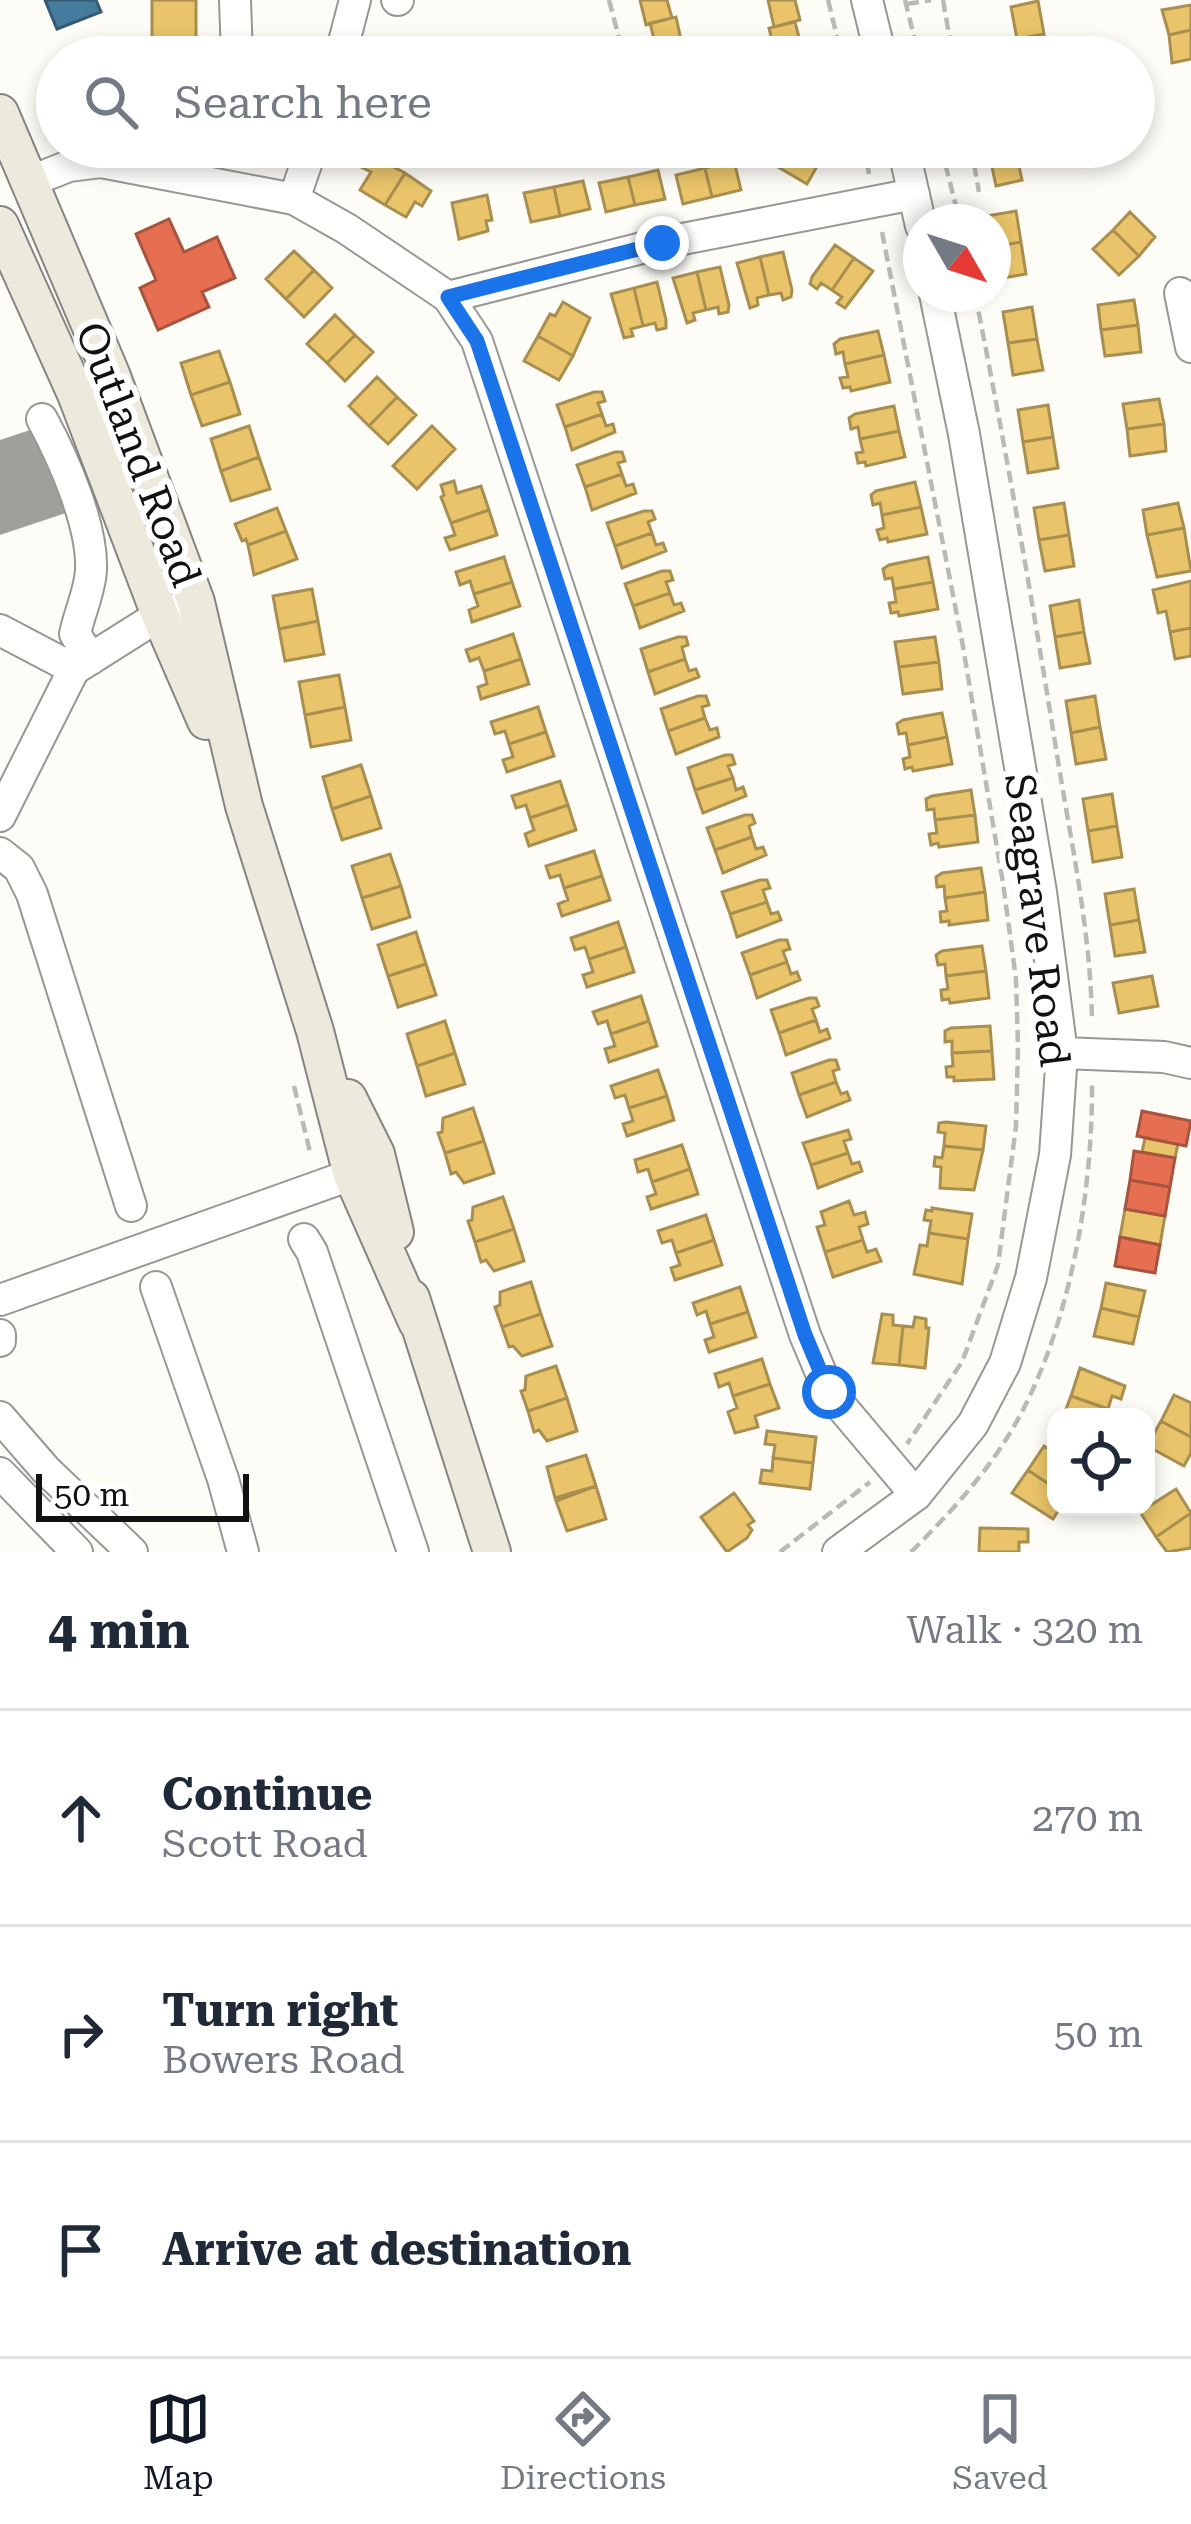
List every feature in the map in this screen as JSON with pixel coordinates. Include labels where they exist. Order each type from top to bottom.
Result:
[{"type":"main road","name":"Outland Road","points":[[0,113],[111,374],[196,602],[244,806],[492,1552]]},
{"type":"main road","name":"Outland Road","points":[[0,225],[76,394],[160,615],[244,806]]},
{"type":"street","points":[[235,0],[236,36]]},
{"type":"street","points":[[346,36],[355,0]]},
{"type":"street","points":[[867,0],[876,36]]},
{"type":"street","points":[[31,181],[64,168]]},
{"type":"street","points":[[132,168],[294,199],[448,297],[477,341],[805,1335],[829,1392],[916,1495]]},
{"type":"street","points":[[294,199],[305,168]]},
{"type":"street","points":[[908,168],[916,204]]},
{"type":"street","points":[[448,297],[662,243],[914,194]]},
{"type":"street","points":[[1180,293],[1191,347]]},
{"type":"street","name":"Seagrave Road","points":[[862,1546],[916,1495],[973,1424],[1005,1363],[1031,1278],[1055,1155],[1062,1053],[1037,870],[964,434],[939,312]]},
{"type":"street","points":[[42,419],[59,451],[86,531],[91,571],[74,634],[82,664]]},
{"type":"street","points":[[0,816],[82,664],[160,615],[196,602]]},
{"type":"street","points":[[0,631],[82,664]]},
{"type":"street","points":[[0,853],[20,868],[32,894],[131,1206]]},
{"type":"street","points":[[1062,1053],[1164,1057],[1191,1063]]},
{"type":"street","points":[[0,1300],[366,1170]]},
{"type":"street","points":[[304,1239],[412,1552]]},
{"type":"street","points":[[156,1287],[223,1479],[243,1552]]},
{"type":"street","points":[[0,1417],[46,1470],[132,1552]]},
{"type":"street","points":[[0,1472],[77,1552]]},
{"type":"path","points":[[609,0],[618,36]]},
{"type":"path","points":[[828,0],[837,36]]},
{"type":"path","points":[[914,36],[906,2],[931,0]]},
{"type":"path","points":[[943,0],[949,36]]},
{"type":"path","points":[[946,168],[955,204]]},
{"type":"path","points":[[975,168],[980,192]]},
{"type":"path","points":[[780,1552],[843,1506],[888,1465],[940,1400],[962,1362],[998,1265],[1016,1126],[1016,979],[962,641],[875,201]]},
{"type":"building: Homes","points":[[152,0],[196,0],[196,36],[152,36]]},
{"type":"building: Homes","points":[[640,0],[667,0],[672,18],[646,25]]},
{"type":"building: Homes","points":[[768,0],[795,0],[800,20],[774,27]]},
{"type":"building: Homes","points":[[1038,1],[1044,34],[1016,36],[1011,7]]},
{"type":"building: Homes","points":[[1191,5],[1191,30],[1169,35],[1162,10]]},
{"type":"building: Homes","points":[[676,17],[680,36],[653,36],[650,23]]},
{"type":"building: Homes","points":[[795,22],[799,36],[771,36],[769,28]]},
{"type":"building: Homes","points":[[1191,30],[1191,59],[1172,63],[1169,35]]},
{"type":"building: Homes","points":[[363,168],[396,168],[405,173],[385,205],[360,190],[371,172]]},
{"type":"building: Homes","points":[[705,168],[736,168],[741,190],[712,197]]},
{"type":"building: Homes","points":[[705,168],[712,197],[683,204],[676,175]]},
{"type":"building: Homes","points":[[780,168],[816,168],[807,184]]},
{"type":"building: Homes","points":[[992,168],[1019,168],[1022,180],[996,186]]},
{"type":"building: Homes","points":[[658,170],[665,199],[635,205],[628,177]]},
{"type":"building: Homes","points":[[405,173],[431,191],[422,206],[415,202],[406,217],[385,205]]},
{"type":"building: Homes","points":[[628,177],[635,205],[606,212],[599,183]]},
{"type":"building: Homes","points":[[583,181],[590,209],[560,216],[554,187]]},
{"type":"building: Homes","points":[[554,187],[560,216],[531,222],[524,193]]},
{"type":"building: Homes","points":[[487,195],[492,220],[486,221],[488,231],[459,239],[452,203]]},
{"type":"building: Homes","points":[[1016,211],[1021,242],[1011,244],[1011,212]]},
{"type":"building: Homes","points":[[1130,212],[1155,237],[1139,256],[1113,230]]},
{"type":"building: Homes","points":[[1113,230],[1139,256],[1119,275],[1093,249]]},
{"type":"building: Homes","points":[[1021,242],[1026,274],[1011,277],[1011,244]]},
{"type":"building: Homes","points":[[835,245],[854,258],[832,290],[821,283],[817,289],[810,284],[812,277]]},
{"type":"building: Homes","points":[[294,251],[314,270],[286,299],[266,279]]},
{"type":"building: Homes","points":[[783,252],[792,290],[791,297],[783,300],[781,293],[769,295],[760,257]]},
{"type":"building: Homes","points":[[760,257],[769,295],[757,298],[758,305],[750,308],[737,263]]},
{"type":"building: Homes","points":[[854,258],[873,271],[845,308],[837,303],[842,297],[832,290]]},
{"type":"building: Homes","points":[[720,267],[729,305],[728,312],[719,314],[718,307],[706,310],[697,272]]},
{"type":"building: Homes","points":[[314,270],[332,288],[304,317],[286,299]]},
{"type":"building: Homes","points":[[697,272],[706,310],[693,313],[695,320],[687,323],[673,278]]},
{"type":"building: Homes","points":[[657,282],[666,328],[657,330],[655,323],[643,326],[634,288]]},
{"type":"building: Homes","points":[[634,288],[643,326],[631,329],[633,336],[624,338],[611,294]]},
{"type":"building: Homes","points":[[1134,300],[1138,325],[1101,330],[1098,305]]},
{"type":"building: Homes","points":[[563,302],[590,318],[573,356],[538,336]]},
{"type":"building: Homes","points":[[1032,307],[1037,339],[1008,343],[1003,312]]},
{"type":"building: Homes","points":[[335,315],[355,335],[327,363],[307,344]]},
{"type":"building: Homes","points":[[1138,325],[1141,352],[1105,356],[1101,330]]},
{"type":"building: Homes","points":[[878,331],[884,355],[845,364],[843,352],[836,354],[834,344],[840,339]]},
{"type":"building: Homes","points":[[355,335],[373,352],[345,381],[327,363]]},
{"type":"building: Homes","points":[[538,336],[573,356],[559,380],[524,361]]},
{"type":"building: Homes","points":[[1037,339],[1043,370],[1013,375],[1008,343]]},
{"type":"building: Homes","points":[[219,351],[230,382],[191,395],[181,363]]},
{"type":"building: Homes","points":[[884,355],[890,382],[851,391],[843,388],[840,378],[848,377],[845,364]]},
{"type":"building: Homes","points":[[377,377],[397,397],[369,426],[349,406]]},
{"type":"building: Homes","points":[[230,382],[240,414],[202,426],[191,395]]},
{"type":"building: Homes","points":[[602,392],[605,401],[598,403],[602,414],[565,427],[557,405]]},
{"type":"building: Homes","points":[[397,397],[416,415],[388,444],[369,426]]},
{"type":"building: Homes","points":[[1159,399],[1164,424],[1127,429],[1123,404]]},
{"type":"building: Homes","points":[[1048,405],[1053,437],[1023,442],[1018,410]]},
{"type":"building: Homes","points":[[894,406],[899,431],[860,439],[858,427],[851,429],[849,418],[855,414]]},
{"type":"building: Homes","points":[[602,414],[606,426],[613,424],[615,432],[572,450],[565,427]]},
{"type":"building: Homes","points":[[1164,424],[1166,451],[1130,456],[1127,429]]},
{"type":"building: Homes","points":[[249,426],[259,457],[221,471],[211,439]]},
{"type":"building: Homes","points":[[432,426],[455,449],[417,489],[393,466]]},
{"type":"building: Homes","points":[[899,431],[905,457],[866,466],[858,463],[856,453],[863,452],[860,439]]},
{"type":"building: Homes","points":[[1053,437],[1058,468],[1028,473],[1023,442]]},
{"type":"building: Homes","points":[[622,452],[625,461],[618,463],[622,474],[585,487],[577,465]]},
{"type":"building: Homes","points":[[259,457],[270,489],[231,501],[221,471]]},
{"type":"building: Homes","points":[[622,474],[626,486],[633,484],[636,493],[592,510],[585,487]]},
{"type":"building: Homes","points":[[454,481],[457,493],[481,486],[489,510],[451,523],[441,485]]},
{"type":"building: Homes","points":[[915,482],[921,507],[882,515],[880,503],[873,505],[871,495],[876,491]]},
{"type":"building: Homes","points":[[1064,503],[1069,535],[1039,540],[1034,508]]},
{"type":"building: Homes","points":[[1178,503],[1184,528],[1147,535],[1143,510]]},
{"type":"building: Homes","points":[[921,507],[927,534],[880,540],[877,530],[884,528],[882,515]]},
{"type":"building: Homes","points":[[277,508],[286,531],[248,545],[246,539],[242,541],[235,524]]},
{"type":"building: Homes","points":[[489,510],[497,535],[450,550],[445,538],[455,535],[451,523]]},
{"type":"building: Homes","points":[[652,511],[655,519],[648,522],[652,533],[615,546],[607,523]]},
{"type":"building: Homes","points":[[1184,528],[1191,571],[1157,577],[1147,535]]},
{"type":"building: Homes","points":[[286,531],[297,559],[254,575],[248,545]]},
{"type":"building: Homes","points":[[652,533],[656,545],[663,543],[666,551],[622,568],[615,546]]},
{"type":"building: Homes","points":[[1069,535],[1074,566],[1045,571],[1039,540]]},
{"type":"building: Homes","points":[[504,557],[512,582],[474,594],[470,581],[460,585],[456,572]]},
{"type":"building: Homes","points":[[928,557],[933,582],[894,589],[892,578],[885,579],[883,569],[889,565]]},
{"type":"building: Homes","points":[[670,571],[673,580],[666,582],[670,593],[633,606],[625,584]]},
{"type":"building: Homes","points":[[1191,581],[1191,628],[1170,632],[1166,611],[1158,613],[1153,590]]},
{"type":"building: Homes","points":[[512,582],[520,606],[472,622],[469,610],[478,606],[474,594]]},
{"type":"building: Homes","points":[[933,582],[938,609],[899,616],[891,613],[894,589]]},
{"type":"building: Homes","points":[[312,589],[318,621],[279,629],[273,596]]},
{"type":"building: Homes","points":[[670,593],[674,605],[681,603],[684,611],[640,628],[633,606]]},
{"type":"building: Homes","points":[[1079,600],[1084,632],[1055,637],[1050,606]]},
{"type":"building: Homes","points":[[318,621],[324,654],[285,661],[279,629]]},
{"type":"building: Homes","points":[[1191,628],[1191,656],[1175,659],[1170,632]]},
{"type":"building: Homes","points":[[1084,632],[1090,663],[1060,668],[1055,637]]},
{"type":"building: Homes","points":[[513,634],[521,659],[484,671],[479,658],[470,661],[466,650]]},
{"type":"building: Homes","points":[[686,637],[685,659],[648,672],[641,649]]},
{"type":"building: Homes","points":[[935,637],[939,662],[899,667],[895,642]]},
{"type":"building: Homes","points":[[521,659],[529,684],[481,699],[478,687],[487,684],[484,671]]},
{"type":"building: Homes","points":[[685,659],[689,671],[696,669],[699,677],[655,694],[648,672]]},
{"type":"building: Homes","points":[[939,662],[942,689],[903,694],[899,667]]},
{"type":"building: Homes","points":[[339,675],[345,707],[305,715],[299,682]]},
{"type":"building: Homes","points":[[706,696],[709,705],[702,707],[705,718],[668,731],[661,709]]},
{"type":"building: Homes","points":[[1095,696],[1100,727],[1071,733],[1066,701]]},
{"type":"building: Homes","points":[[345,707],[351,740],[311,747],[305,715]]},
{"type":"building: Homes","points":[[538,707],[546,732],[509,744],[505,731],[495,734],[491,722]]},
{"type":"building: Homes","points":[[942,713],[947,737],[908,745],[906,733],[899,734],[897,724],[903,720]]},
{"type":"building: Homes","points":[[705,718],[710,730],[717,728],[719,737],[676,754],[668,731]]},
{"type":"building: Homes","points":[[1100,727],[1106,759],[1076,764],[1071,733]]},
{"type":"building: Homes","points":[[546,732],[554,756],[507,772],[503,760],[513,757],[509,744]]},
{"type":"building: Homes","points":[[947,737],[952,764],[905,769],[908,745]]},
{"type":"building: Homes","points":[[732,755],[735,764],[728,766],[733,778],[695,790],[688,768]]},
{"type":"building: Homes","points":[[361,765],[371,796],[332,809],[323,777]]},
{"type":"building: Homes","points":[[733,778],[736,790],[743,787],[746,796],[703,813],[695,790]]},
{"type":"building: Homes","points":[[560,781],[568,805],[530,818],[526,805],[516,808],[512,796]]},
{"type":"building: Homes","points":[[971,790],[975,815],[935,820],[934,809],[927,810],[926,799],[932,796]]},
{"type":"building: Homes","points":[[1112,794],[1117,826],[1088,831],[1083,799]]},
{"type":"building: Homes","points":[[371,796],[381,828],[342,840],[332,809]]},
{"type":"building: Homes","points":[[568,805],[576,830],[529,846],[525,834],[534,830],[530,818]]},
{"type":"building: Homes","points":[[752,815],[755,823],[749,826],[752,837],[715,850],[707,828]]},
{"type":"building: Homes","points":[[975,815],[978,842],[931,845],[929,834],[937,833],[935,820]]},
{"type":"building: Homes","points":[[1117,826],[1122,857],[1093,862],[1088,831]]},
{"type":"building: Homes","points":[[752,837],[756,849],[763,847],[766,855],[723,873],[715,850]]},
{"type":"building: Homes","points":[[594,851],[602,876],[564,888],[560,875],[550,878],[546,866]]},
{"type":"building: Homes","points":[[390,854],[401,886],[362,898],[352,866]]},
{"type":"building: Homes","points":[[981,868],[985,892],[945,898],[944,886],[937,887],[936,877],[942,873]]},
{"type":"building: Homes","points":[[602,876],[610,900],[562,916],[558,904],[568,900],[564,888]]},
{"type":"building: Homes","points":[[767,880],[770,888],[763,890],[767,902],[730,914],[722,892]]},
{"type":"building: Homes","points":[[401,886],[410,917],[372,929],[362,898]]},
{"type":"building: Homes","points":[[1134,889],[1139,920],[1110,925],[1105,894]]},
{"type":"building: Homes","points":[[985,892],[988,920],[941,922],[940,912],[947,911],[945,898]]},
{"type":"building: Homes","points":[[767,902],[771,914],[778,912],[781,920],[737,937],[730,914]]},
{"type":"building: Homes","points":[[1139,920],[1145,952],[1115,956],[1110,925]]},
{"type":"building: Homes","points":[[618,922],[626,947],[589,959],[585,947],[575,950],[571,938]]},
{"type":"building: Homes","points":[[416,932],[426,964],[388,976],[378,945]]},
{"type":"building: Homes","points":[[787,940],[790,949],[783,951],[787,962],[750,975],[742,953]]},
{"type":"building: Homes","points":[[982,946],[986,971],[946,976],[945,964],[938,965],[936,955],[942,951]]},
{"type":"building: Homes","points":[[626,947],[634,972],[587,987],[583,975],[593,972],[589,959]]},
{"type":"building: Homes","points":[[787,962],[791,974],[797,972],[800,980],[757,998],[750,975]]},
{"type":"building: Homes","points":[[426,964],[436,995],[398,1007],[388,976]]},
{"type":"building: Homes","points":[[986,971],[989,998],[942,1000],[941,990],[948,989],[946,976]]},
{"type":"building: Homes","points":[[1152,976],[1158,1006],[1119,1013],[1113,983]]},
{"type":"building: Homes","points":[[641,996],[649,1021],[611,1034],[607,1021],[598,1024],[593,1012]]},
{"type":"building: Homes","points":[[816,998],[819,1006],[812,1009],[816,1020],[779,1033],[771,1010]]},
{"type":"building: Homes","points":[[816,1020],[820,1032],[827,1029],[830,1038],[786,1055],[779,1033]]},
{"type":"building: Homes","points":[[445,1021],[455,1053],[417,1066],[407,1034]]},
{"type":"building: Homes","points":[[649,1021],[657,1046],[609,1062],[605,1049],[615,1046],[611,1034]]},
{"type":"building: Homes","points":[[990,1026],[992,1051],[952,1053],[952,1041],[945,1042],[945,1031],[951,1028]]},
{"type":"building: Homes","points":[[992,1051],[994,1079],[954,1081],[947,1077],[946,1067],[953,1066],[952,1053]]},
{"type":"building: Homes","points":[[455,1053],[465,1084],[426,1096],[417,1066]]},
{"type":"building: Homes","points":[[836,1060],[839,1069],[833,1071],[836,1082],[799,1095],[792,1073]]},
{"type":"building: Homes","points":[[658,1070],[667,1096],[629,1108],[625,1095],[615,1098],[611,1086]]},
{"type":"building: Homes","points":[[836,1082],[850,1100],[807,1117],[799,1095]]},
{"type":"building: Homes","points":[[667,1096],[674,1120],[627,1136],[623,1124],[633,1121],[629,1108]]},
{"type":"building: Homes","points":[[473,1108],[484,1141],[445,1153],[438,1133],[443,1118]]},
{"type":"building: Homes","points":[[939,1123],[986,1126],[983,1150],[944,1146],[945,1133],[938,1132]]},
{"type":"building: Homes","points":[[848,1130],[851,1139],[844,1141],[848,1153],[811,1165],[803,1143]]},
{"type":"building: Homes","points":[[1145,1138],[1178,1144],[1175,1158],[1142,1152]]},
{"type":"building: Homes","points":[[484,1141],[494,1173],[464,1183],[456,1172],[451,1174],[445,1153]]},
{"type":"building: Homes","points":[[682,1145],[690,1169],[652,1182],[648,1169],[638,1172],[635,1160]]},
{"type":"building: Homes","points":[[944,1146],[983,1150],[974,1190],[940,1188],[941,1167],[934,1166]]},
{"type":"building: Homes","points":[[848,1153],[862,1171],[818,1188],[811,1165]]},
{"type":"building: Homes","points":[[690,1169],[698,1194],[651,1209],[647,1197],[656,1194],[652,1182]]},
{"type":"building: Homes","points":[[503,1197],[514,1229],[475,1242],[468,1221],[473,1207]]},
{"type":"building: Homes","points":[[849,1201],[854,1215],[865,1212],[868,1224],[859,1227],[863,1240],[825,1252],[817,1227],[825,1225],[821,1212]]},
{"type":"building: Homes","points":[[1125,1209],[1165,1216],[1160,1245],[1120,1237]]},
{"type":"building: Homes","points":[[926,1210],[972,1214],[968,1239],[929,1233],[931,1221],[924,1220]]},
{"type":"building: Homes","points":[[706,1215],[714,1240],[676,1253],[672,1240],[662,1243],[658,1231]]},
{"type":"building: Homes","points":[[514,1229],[524,1261],[494,1271],[486,1260],[481,1262],[475,1242]]},
{"type":"building: Homes","points":[[929,1233],[968,1239],[962,1284],[914,1274],[920,1245],[927,1246]]},
{"type":"building: Homes","points":[[714,1240],[722,1265],[675,1280],[671,1268],[680,1265],[676,1253]]},
{"type":"building: Homes","points":[[863,1240],[867,1252],[876,1249],[881,1261],[833,1277],[825,1252]]},
{"type":"building: Homes","points":[[531,1282],[541,1314],[502,1327],[495,1307],[500,1305],[500,1292]]},
{"type":"building: Homes","points":[[1106,1283],[1145,1291],[1139,1317],[1101,1308]]},
{"type":"building: Homes","points":[[740,1287],[748,1312],[710,1324],[706,1311],[697,1315],[693,1303]]},
{"type":"building: Homes","points":[[1101,1308],[1139,1317],[1133,1344],[1094,1336]]},
{"type":"building: Homes","points":[[748,1312],[756,1337],[709,1352],[705,1340],[714,1337],[710,1324]]},
{"type":"building: Homes","points":[[541,1314],[552,1346],[522,1356],[509,1347],[502,1327]]},
{"type":"building: Homes","points":[[882,1314],[893,1315],[893,1325],[903,1326],[899,1365],[873,1363]]},
{"type":"building: Homes","points":[[915,1317],[926,1319],[929,1328],[925,1368],[899,1365],[903,1326],[913,1327]]},
{"type":"building: Homes","points":[[762,1359],[770,1384],[733,1396],[729,1383],[719,1387],[715,1374]]},
{"type":"building: Homes","points":[[556,1366],[567,1398],[528,1411],[521,1391],[526,1376]]},
{"type":"building: Homes","points":[[1080,1368],[1125,1386],[1121,1399],[1112,1396],[1108,1408],[1071,1396]]},
{"type":"building: Homes","points":[[770,1384],[779,1408],[755,1416],[758,1427],[735,1433],[728,1412],[737,1408],[733,1396]]},
{"type":"building: Homes","points":[[1174,1395],[1191,1403],[1191,1437],[1161,1421]]},
{"type":"building: Homes","points":[[1071,1396],[1105,1408],[1066,1408]]},
{"type":"building: Homes","points":[[567,1398],[577,1431],[547,1441],[539,1430],[534,1432],[528,1411]]},
{"type":"building: Homes","points":[[1161,1421],[1191,1437],[1191,1453],[1184,1466],[1155,1450],[1155,1432]]},
{"type":"building: Homes","points":[[767,1431],[816,1437],[813,1463],[773,1458],[775,1445],[765,1444]]},
{"type":"building: Homes","points":[[1044,1446],[1047,1448],[1047,1483],[1028,1470]]},
{"type":"building: Homes","points":[[586,1455],[596,1486],[555,1498],[547,1467]]},
{"type":"building: Homes","points":[[773,1458],[813,1463],[810,1489],[760,1483],[762,1470],[772,1471]]},
{"type":"building: Homes","points":[[1028,1470],[1047,1483],[1047,1515],[1012,1493]]},
{"type":"building: Homes","points":[[596,1486],[606,1519],[567,1531],[556,1501]]},
{"type":"building: Homes","points":[[1176,1489],[1191,1513],[1156,1537],[1143,1516],[1155,1516],[1155,1502]]},
{"type":"building: Homes","points":[[734,1493],[754,1521],[748,1525],[752,1530],[747,1538],[727,1552],[701,1517]]},
{"type":"building: Homes","points":[[1191,1513],[1191,1548],[1167,1552],[1156,1537]]},
{"type":"building: Homes","points":[[980,1528],[1028,1529],[1028,1542],[1019,1542],[1019,1552],[979,1552]]},
{"type":"building: Shops","points":[[169,219],[184,252],[217,237],[235,278],[202,292],[209,307],[158,330],[140,288],[156,280],[136,234]]},
{"type":"building: Shops","points":[[1142,1111],[1191,1121],[1186,1146],[1137,1136]]},
{"type":"building: Shops","points":[[1134,1151],[1175,1158],[1170,1187],[1130,1180]]},
{"type":"building: Shops","points":[[1130,1180],[1170,1187],[1165,1216],[1125,1209]]},
{"type":"building: Shops","points":[[1120,1237],[1160,1245],[1155,1273],[1115,1266]]},
{"type":"building: Public","points":[[45,0],[96,0],[101,12],[57,29]]},
{"type":"building: Other","points":[[36,428],[69,512],[0,535],[0,440]]},
{"type":"route","points":[[662,243],[448,297],[477,341],[805,1335],[829,1392]]}]
